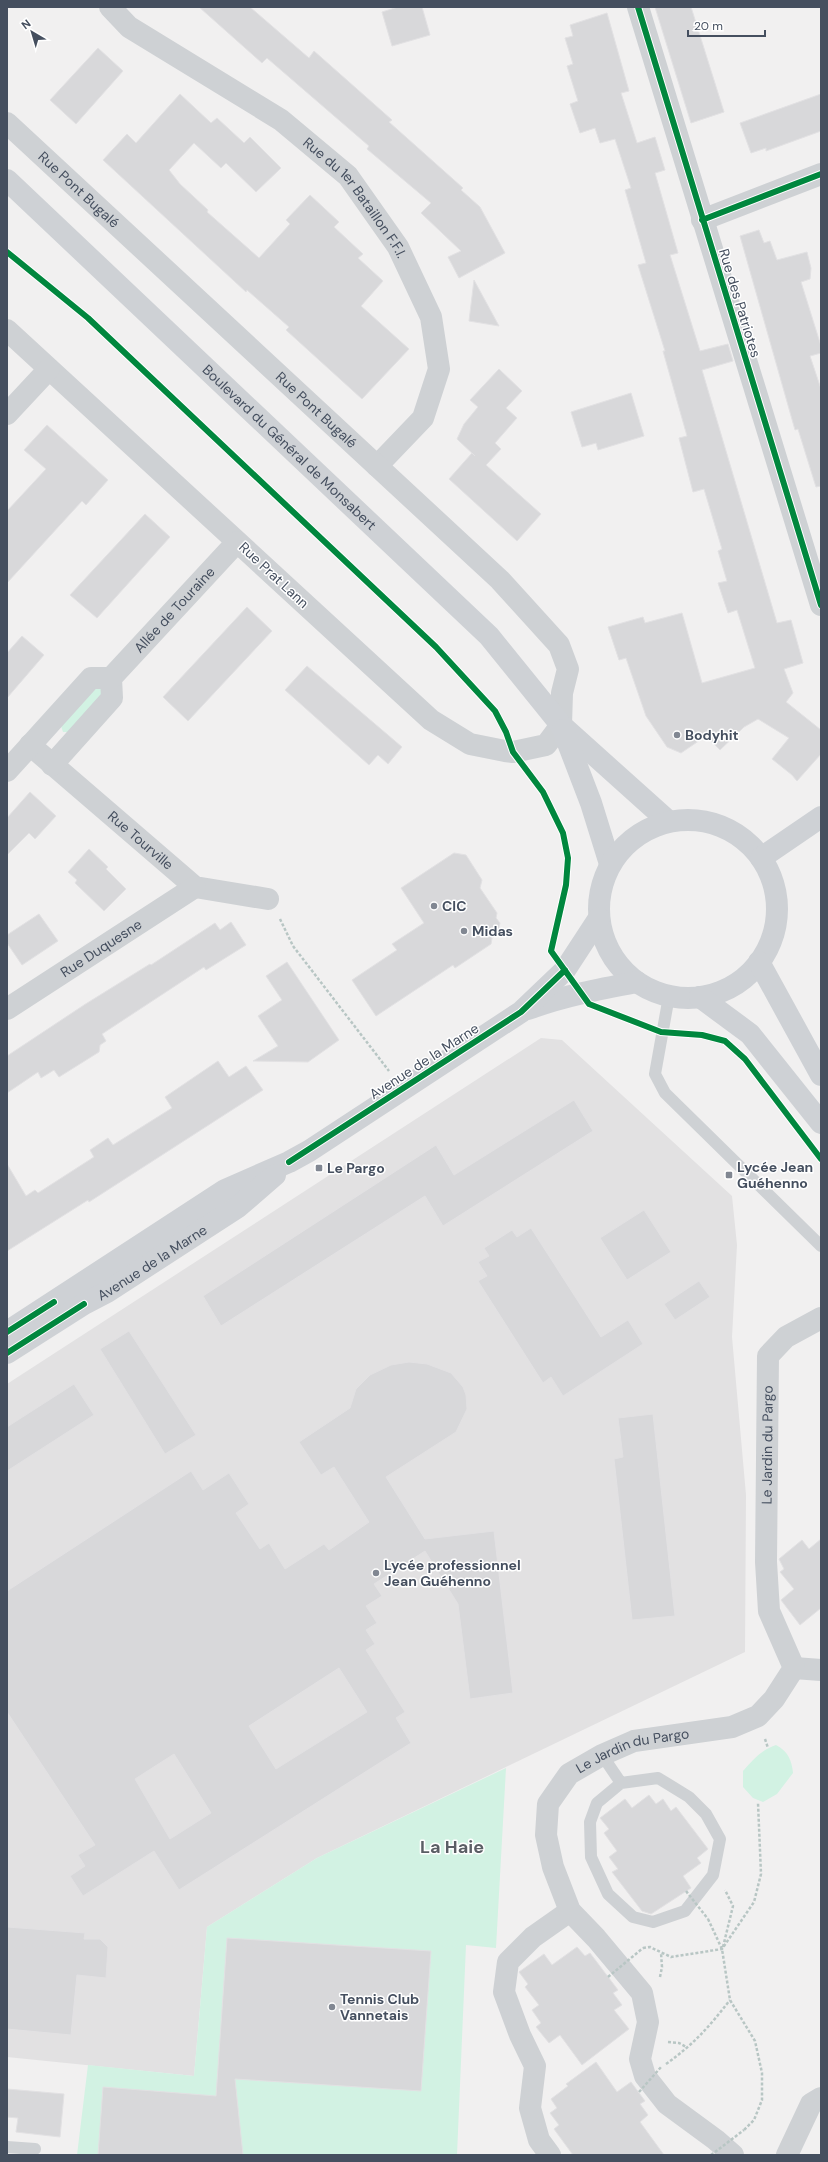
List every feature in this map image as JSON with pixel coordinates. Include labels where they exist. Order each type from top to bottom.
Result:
[{"type":"main road","name":"Boulevard du Général de Monsabert","points":[[7,180],[489,636],[561,726],[668,821]]},
{"type":"main road","name":"Boulevard du Général de Monsabert","points":[[561,726],[591,803],[610,864]]},
{"type":"main road","points":[[761,858],[821,817]]},
{"type":"main road","points":[[695,820],[720,826],[743,839],[761,858],[773,883],[777,910],[772,937],[759,962],[743,979],[729,987],[700,997],[669,996],[652,991],[637,982],[618,965],[605,942],[598,918],[600,890],[610,864],[625,845],[645,830],[668,821],[695,820]]},
{"type":"main road","name":"Avenue de la Marne","points":[[7,1353],[84,1304],[107,1292],[238,1207],[289,1162],[521,1012],[565,970],[598,918]]},
{"type":"main road","points":[[759,962],[821,1075]]},
{"type":"main road","name":"Avenue de la Marne","points":[[521,1012],[548,1002],[581,993],[637,982]]},
{"type":"main road","points":[[700,997],[750,1034],[821,1122]]},
{"type":"main road","name":"Avenue de la Marne","points":[[7,1332],[225,1190],[289,1162]]},
{"type":"street","name":"Rue du 1er Bataillon F.F.I.","points":[[110,7],[129,27],[281,120],[342,170],[348,176],[398,248],[431,317],[439,369],[423,418],[377,466]]},
{"type":"street","name":"Rue des Patriotes","points":[[638,7],[821,605]]},
{"type":"street","name":"Rue Pont Bugalé","points":[[7,124],[500,580],[559,645],[568,669],[562,693],[561,726]]},
{"type":"street","points":[[702,220],[821,174]]},
{"type":"street","name":"Rue Prat Lann","points":[[7,330],[431,720],[470,744],[505,752],[526,750],[546,745],[561,726]]},
{"type":"street","points":[[7,414],[49,369]]},
{"type":"street","name":"Allée de Touraine","points":[[111,678],[237,542]]},
{"type":"street","points":[[7,771],[91,678],[111,678],[112,698],[52,765]]},
{"type":"street","name":"Rue Tourville","points":[[30,745],[195,887]]},
{"type":"street","points":[[195,887],[268,899]]},
{"type":"street","name":"Rue Duquesne","points":[[7,1009],[195,887]]},
{"type":"street","name":"Le Jardin du Pargo","points":[[733,2155],[716,2140],[667,2104],[645,2076],[640,2059],[648,2022],[642,1993],[596,1938],[570,1911],[553,1867],[546,1835],[548,1804],[569,1774],[602,1755],[634,1741],[732,1727],[758,1716],[774,1699],[794,1668],[769,1611],[766,1562],[768,1356],[786,1336],[821,1318]]},
{"type":"street","points":[[794,1668],[821,1670]]},
{"type":"street","points":[[550,2155],[539,2140],[530,2108],[534,2066],[520,2035],[504,1992],[508,1962],[532,1937],[570,1911]]},
{"type":"street","points":[[787,2155],[811,2104],[821,2098]]},
{"type":"lane","points":[[669,996],[655,1074],[665,1093],[821,1246]]},
{"type":"lane","points":[[602,1755],[620,1783]]},
{"type":"lane","points":[[658,1778],[689,1797],[706,1814],[720,1839],[713,1875],[685,1911],[653,1922],[633,1918],[608,1894],[591,1857],[590,1822],[597,1804],[620,1783],[658,1778]]},
{"type":"lane","points":[[7,2147],[35,2149]]},
{"type":"path","points":[[268,899],[283,924],[292,946],[402,1089]]},
{"type":"path","points":[[608,1977],[643,1948],[650,1947],[671,1957],[722,1949],[754,1902],[761,1874],[758,1802]]},
{"type":"path","points":[[722,1949],[732,1906],[723,1885]]},
{"type":"path","points":[[686,1891],[708,1920],[722,1949],[730,2000],[755,2041],[762,2073],[762,2100],[754,2120],[744,2130],[711,2155]]},
{"type":"path","points":[[661,1953],[662,1967]]},
{"type":"path","points":[[639,2092],[662,2066],[688,2048],[707,2030],[730,2000]]},
{"type":"path","points":[[679,2043],[688,2048]]},
{"type":"shaded area","name":"Lycée professionnel Jean Guéhenno","points":[[541,1038],[562,1040],[732,1196],[737,1245],[732,1337],[746,1495],[745,1652],[317,1858],[207,1927],[194,2076],[7,2057],[7,1384]]},
{"type":"green space","points":[[96,687],[101,689],[103,694],[68,732],[63,732],[61,726]]},
{"type":"green space","points":[[776,1745],[784,1750],[789,1757],[792,1764],[793,1773],[777,1794],[763,1802],[753,1798],[743,1787],[743,1771],[754,1759]]},
{"type":"green space","name":"Tennis Club Vannetais","points":[[506,1768],[496,1948],[466,1945],[457,2155],[77,2155],[88,2065],[194,2076],[207,1927],[317,1858]]},
{"type":"building","points":[[199,7],[250,7],[309,58],[314,51],[392,120],[389,122],[463,188],[461,190],[480,207],[505,253],[459,278],[448,257],[461,251],[421,213],[431,203],[367,149],[369,146],[267,58],[262,63]]},
{"type":"building","points":[[398,7],[422,7],[430,35],[392,46],[382,12]]},
{"type":"building","points":[[655,7],[691,7],[724,112],[691,123]]},
{"type":"building","points":[[607,13],[629,91],[621,93],[637,143],[655,137],[665,170],[655,173],[678,253],[670,255],[700,351],[728,344],[733,361],[702,370],[777,623],[791,620],[803,663],[784,669],[793,693],[786,702],[821,730],[821,754],[797,781],[792,775],[772,759],[789,738],[758,719],[744,727],[720,750],[706,736],[681,753],[667,747],[646,716],[626,658],[619,660],[608,627],[643,617],[645,623],[682,613],[702,683],[755,668],[737,610],[728,613],[718,583],[727,581],[718,551],[722,549],[704,489],[693,492],[679,438],[687,436],[663,351],[665,351],[638,265],[646,263],[625,190],[631,188],[615,139],[600,143],[595,128],[580,133],[570,104],[578,101],[567,66],[573,64],[565,38],[573,36],[570,25]]},
{"type":"building","points":[[98,48],[123,71],[76,124],[50,100]]},
{"type":"building","points":[[180,94],[211,123],[217,118],[244,143],[250,137],[281,168],[256,192],[226,163],[221,168],[194,143],[169,170],[180,184],[208,210],[207,212],[259,258],[290,224],[286,220],[310,195],[339,222],[334,227],[363,254],[358,258],[383,281],[361,306],[409,349],[362,399],[286,330],[289,327],[247,290],[246,292],[103,160],[127,134],[136,143]]},
{"type":"building","points":[[821,94],[821,131],[766,151],[766,148],[751,153],[740,123]]},
{"type":"building","points":[[759,230],[764,243],[770,241],[777,260],[807,252],[811,268],[810,279],[801,282],[821,346],[821,353],[810,356],[821,389],[821,486],[816,487],[798,429],[795,430],[740,236]]},
{"type":"building","points":[[474,280],[499,326],[469,321]]},
{"type":"building","points":[[499,369],[522,391],[506,408],[517,418],[495,443],[501,449],[486,465],[541,514],[517,541],[449,479],[472,453],[457,439],[464,424],[478,407],[470,400]]},
{"type":"building","points":[[631,393],[644,436],[598,450],[596,443],[582,447],[571,412]]},
{"type":"building","points":[[47,425],[108,480],[86,505],[82,501],[7,583],[7,511],[46,469],[24,450]]},
{"type":"building","points":[[145,514],[170,537],[97,618],[70,595]]},
{"type":"building","points":[[247,607],[272,631],[188,721],[163,697]]},
{"type":"building","points":[[22,636],[44,655],[7,698],[7,653]]},
{"type":"building","points":[[307,666],[402,747],[388,764],[378,755],[369,765],[285,690]]},
{"type":"building","points":[[30,792],[56,816],[35,839],[29,833],[7,855],[7,818]]},
{"type":"building","points":[[89,849],[108,867],[106,869],[126,889],[104,911],[75,883],[77,880],[68,872]]},
{"type":"building","points":[[454,853],[466,855],[482,880],[480,888],[497,913],[496,918],[500,923],[497,935],[492,938],[491,944],[455,968],[453,965],[376,1016],[352,980],[397,950],[392,944],[424,923],[401,888]]},
{"type":"building","points":[[39,914],[58,941],[22,965],[7,943],[7,935]]},
{"type":"building","points":[[231,922],[246,945],[206,970],[204,967],[102,1034],[106,1041],[100,1045],[99,1052],[59,1077],[54,1070],[41,1078],[38,1072],[7,1093],[7,1056],[84,1005],[150,964],[151,965],[215,923],[220,930]]},
{"type":"building","points":[[287,962],[339,1040],[308,1062],[253,1061],[278,1046],[258,1016],[282,1000],[266,976]]},
{"type":"building","points":[[218,1061],[229,1077],[246,1066],[263,1090],[89,1202],[88,1200],[7,1251],[7,1164],[26,1196],[35,1190],[38,1193],[94,1157],[90,1150],[108,1138],[113,1145],[172,1108],[165,1097]]},
{"type":"building","points":[[574,1100],[593,1131],[443,1226],[425,1196],[221,1326],[203,1296],[436,1145],[454,1175]]},
{"type":"building","points":[[644,1210],[671,1252],[627,1280],[600,1238]]},
{"type":"building","points":[[531,1228],[601,1337],[628,1320],[643,1344],[563,1396],[551,1377],[543,1383],[478,1281],[487,1276],[478,1262],[489,1256],[484,1248],[512,1230],[517,1237]]},
{"type":"building","points":[[699,1281],[710,1297],[675,1320],[664,1304]]},
{"type":"building","points":[[129,1331],[196,1435],[165,1454],[100,1349]]},
{"type":"building","points":[[409,1362],[427,1364],[451,1373],[463,1387],[466,1395],[467,1409],[456,1432],[386,1477],[425,1539],[494,1531],[513,1693],[470,1699],[458,1604],[425,1551],[374,1584],[382,1596],[366,1606],[377,1623],[366,1630],[375,1644],[366,1650],[405,1712],[396,1718],[411,1743],[179,1890],[154,1851],[83,1896],[70,1876],[85,1866],[78,1855],[95,1845],[7,1712],[7,1591],[191,1471],[203,1490],[229,1473],[249,1504],[236,1513],[260,1549],[269,1543],[285,1569],[324,1544],[329,1550],[369,1522],[334,1467],[321,1475],[299,1442],[350,1408],[356,1389],[370,1375],[391,1365]],"holes":[[[339,1668],[367,1712],[276,1769],[249,1726]],[[174,1754],[211,1813],[170,1839],[135,1779]]]},
{"type":"building","points":[[74,1384],[94,1415],[7,1471],[7,1427]]},
{"type":"building","points":[[653,1414],[675,1616],[632,1620],[614,1459],[623,1457],[618,1418]]},
{"type":"building","points":[[821,1539],[821,1608],[800,1625],[781,1600],[794,1589],[780,1572],[784,1569],[779,1559],[802,1540],[809,1549]]},
{"type":"building","points":[[649,1795],[656,1804],[663,1799],[671,1811],[676,1807],[708,1849],[697,1858],[701,1863],[683,1876],[691,1888],[651,1914],[642,1911],[612,1872],[618,1869],[609,1857],[617,1851],[604,1833],[609,1829],[600,1818],[625,1799],[632,1808]]},
{"type":"building","points":[[7,1927],[85,1933],[84,1939],[100,1939],[108,1947],[106,1978],[77,1975],[71,2035],[7,2029]]},
{"type":"building","points":[[227,1938],[431,1951],[421,2091],[235,2079],[243,2155],[98,2155],[103,2087],[216,2096]]},
{"type":"building","points":[[577,1947],[585,1956],[590,1953],[618,1990],[613,1993],[622,2005],[614,2010],[629,2029],[582,2065],[560,2035],[549,2043],[536,2027],[541,2023],[532,2010],[539,2005],[525,1987],[528,1984],[519,1972],[544,1954],[552,1965]]},
{"type":"building","points":[[596,2062],[617,2092],[631,2082],[645,2101],[640,2104],[648,2115],[640,2122],[664,2155],[573,2155],[554,2129],[559,2125],[550,2113],[557,2108],[551,2099],[568,2086],[566,2084]]},
{"type":"building","points":[[7,2089],[64,2094],[60,2137],[16,2132],[18,2118],[7,2117]]},
{"type":"cycle path","points":[[638,7],[821,605]]},
{"type":"cycle path","points":[[702,220],[821,174]]},
{"type":"cycle path","points":[[7,252],[88,318],[436,647],[495,711],[506,732],[513,752],[543,792],[563,833],[568,858],[566,885],[551,951],[589,1004],[661,1032],[702,1035],[725,1041],[745,1059],[821,1159]]},
{"type":"cycle path","points":[[289,1162],[521,1012],[565,970]]},
{"type":"cycle path","points":[[7,1332],[54,1302]]},
{"type":"cycle path","points":[[7,1353],[84,1304]]},
{"type":"place","name":"Bodyhit","points":[[677,735]]},
{"type":"place","name":"CIC","points":[[434,906]]},
{"type":"place","name":"Midas","points":[[464,931]]},
{"type":"place","name":"Le Pargo","points":[[319,1168]]},
{"type":"place","name":"Lycée Jean Guéhenno","points":[[729,1175]]},
{"type":"place","name":"Lycée professionnel Jean Guéhenno","points":[[376,1573]]},
{"type":"place","name":"Tennis Club Vannetais","points":[[332,2007]]},
{"type":"district","name":"La Haie","points":[[452,1847]]}]
